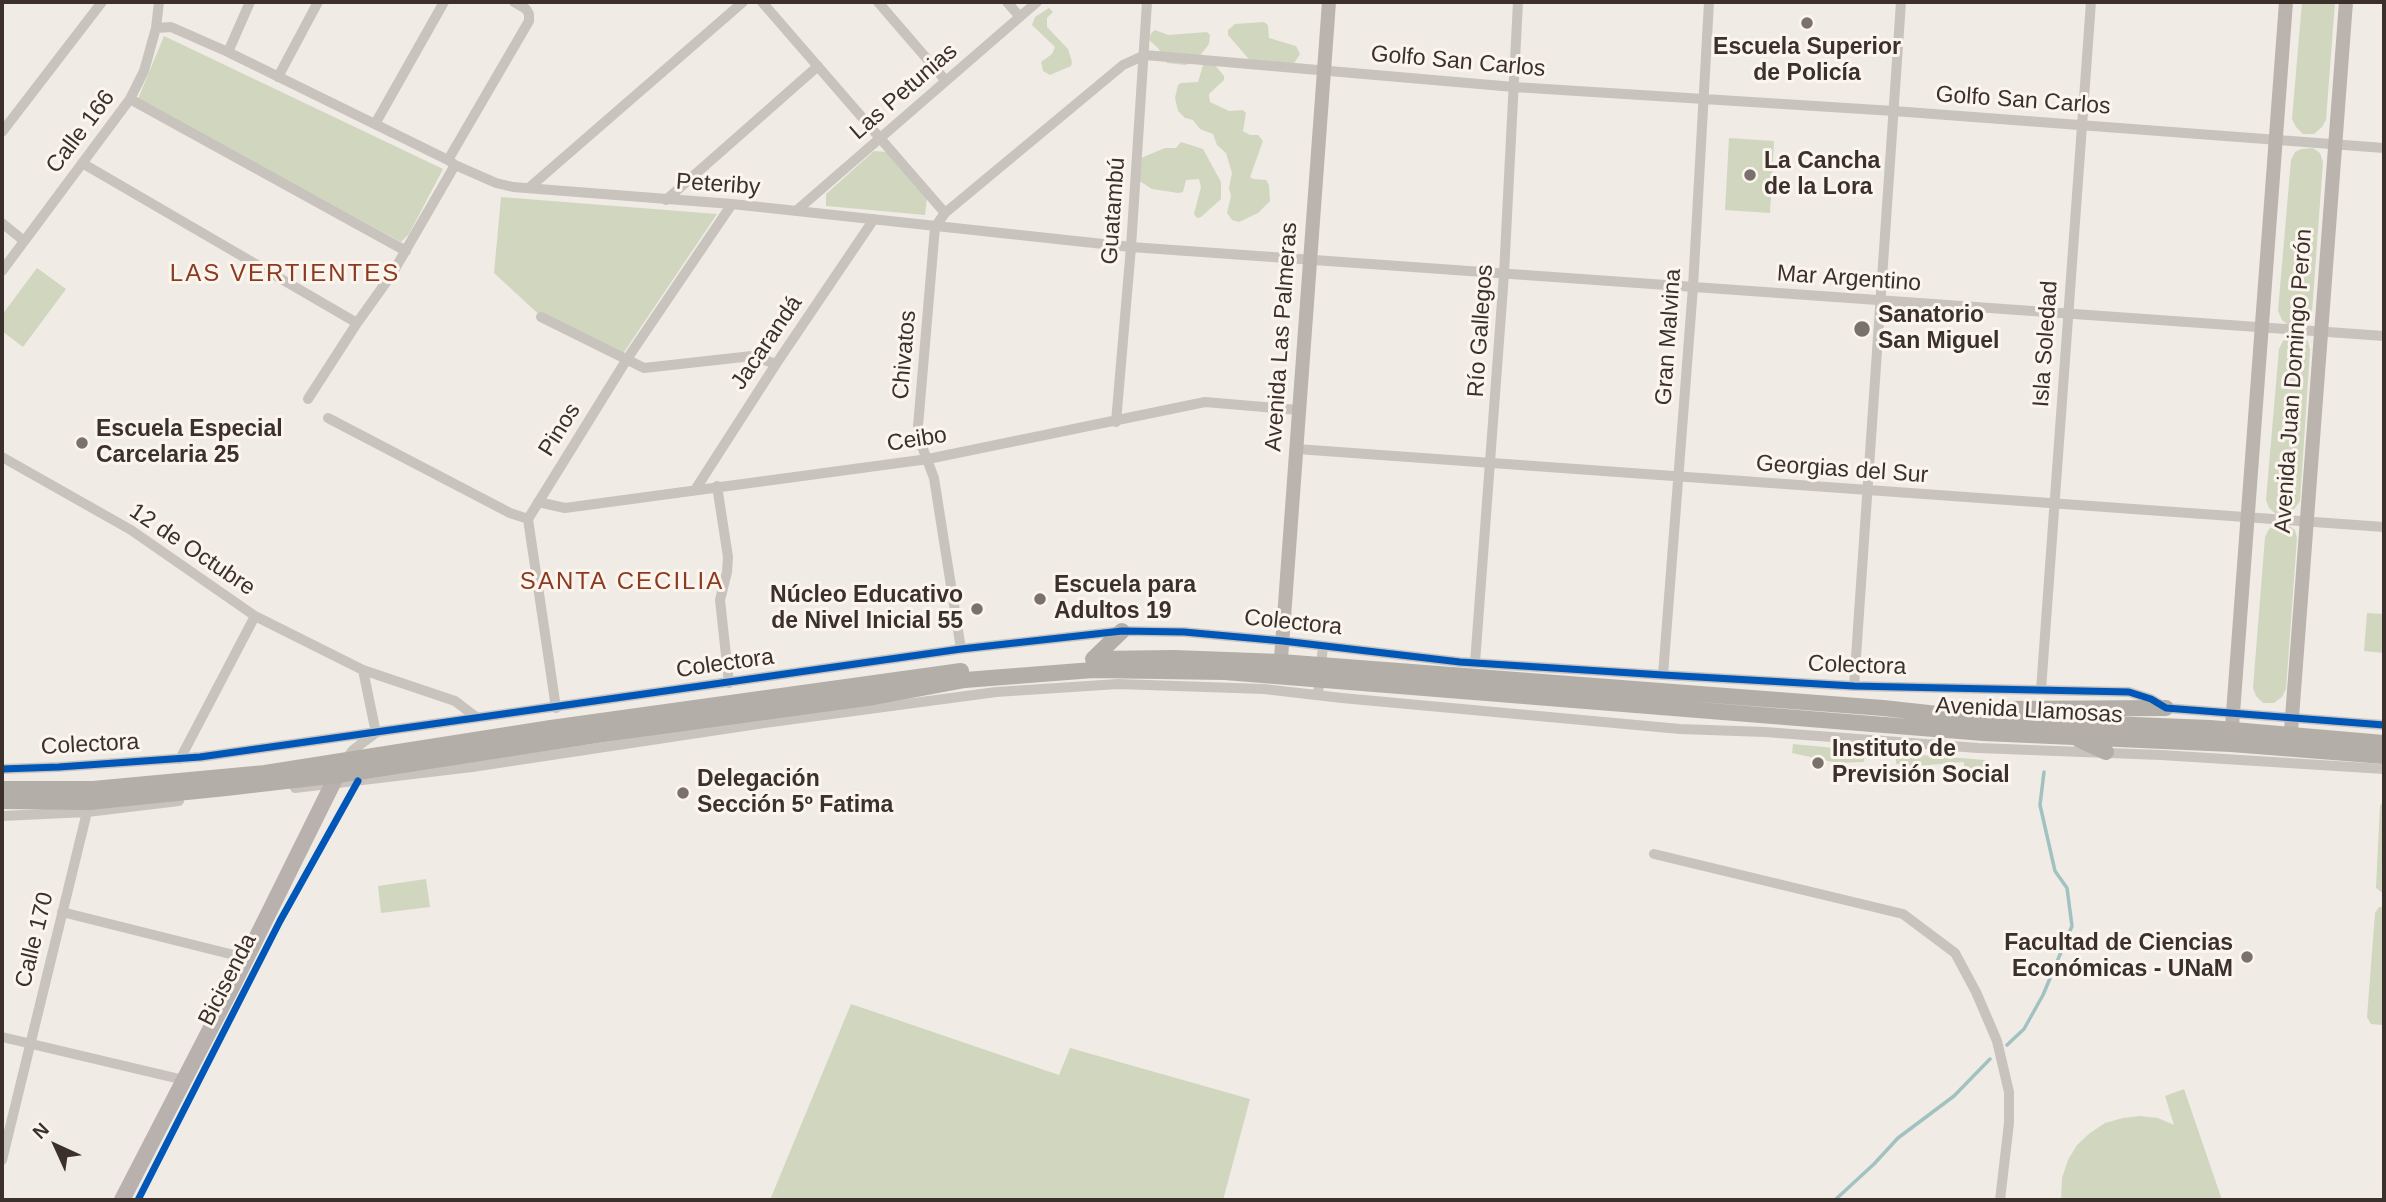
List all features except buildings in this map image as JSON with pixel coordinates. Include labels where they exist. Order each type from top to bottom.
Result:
[{"type":"highway","points":[[1093,659],[1122,631]]},
{"type":"highway","name":"Avenida Llamosas","points":[[2,801],[89,802],[338,773],[543,743],[972,669],[1093,659],[1174,658],[1280,676]]},
{"type":"highway","name":"Avenida Llamosas","points":[[543,743],[875,702],[965,680],[1093,670],[1225,672],[1984,733],[2231,736]]},
{"type":"highway","name":"Avenida Llamosas","points":[[1319,680],[1883,708],[1964,717],[2290,741],[2382,756]]},
{"type":"highway","points":[[1964,717],[2002,709],[2166,708]]},
{"type":"highway","points":[[2070,735],[2106,752]]},
{"type":"highway","name":"Avenida Llamosas","points":[[2,789],[93,789],[265,773],[338,773]]},
{"type":"main road","name":"Avenida Las Palmeras","points":[[1280,676],[1329,2]]},
{"type":"main road","name":"Avenida Juan Domingo Perón","points":[[2231,736],[2286,2]]},
{"type":"main road","name":"Avenida Juan Domingo Perón","points":[[2290,741],[2346,2]]},
{"type":"main road","points":[[121,1200],[338,773]]},
{"type":"street","points":[[2,132],[102,2]]},
{"type":"street","name":"Calle 166","points":[[2,271],[130,99],[145,71],[156,28],[159,2]]},
{"type":"street","points":[[228,52],[250,2]]},
{"type":"street","points":[[278,77],[318,2]]},
{"type":"street","points":[[375,124],[444,2]]},
{"type":"street","points":[[308,399],[357,323],[393,274],[529,21],[526,9],[514,2]]},
{"type":"street","points":[[530,187],[743,2]]},
{"type":"street","points":[[762,2],[945,213]]},
{"type":"street","points":[[878,2],[946,80]]},
{"type":"street","points":[[1007,2],[1020,17]]},
{"type":"street","name":"Las Petunias","points":[[796,211],[1037,2]]},
{"type":"street","name":"Guatambú","points":[[1116,422],[1147,2]]},
{"type":"street","name":"Río Gallegos","points":[[1475,663],[1504,274],[1518,2]]},
{"type":"street","name":"Gran Malvina","points":[[1663,675],[1693,287],[1709,2]]},
{"type":"street","points":[[1854,686],[1901,2]]},
{"type":"street","name":"Isla Soledad","points":[[2041,690],[2091,2]]},
{"type":"street","name":"Peteriby","points":[[156,28],[171,27],[228,52],[496,183],[513,187],[732,204],[935,228],[1131,247],[1311,259]]},
{"type":"street","points":[[935,228],[945,213],[1123,65],[1145,55]]},
{"type":"street","name":"Golfo San Carlos","points":[[1145,55],[1514,87],[1894,111],[2384,148]]},
{"type":"street","points":[[666,200],[818,66]]},
{"type":"street","points":[[130,99],[406,251]]},
{"type":"street","points":[[82,163],[357,323]]},
{"type":"street","name":"Pinos","points":[[528,519],[627,359],[732,204]]},
{"type":"street","name":"Jacarandá","points":[[695,490],[874,219]]},
{"type":"street","points":[[2,223],[24,241]]},
{"type":"street","name":"Chivatos","points":[[935,228],[918,426],[920,441],[934,478],[961,649]]},
{"type":"street","name":"Mar Argentino","points":[[1311,259],[2384,336]]},
{"type":"street","points":[[541,317],[644,368],[752,356],[776,364]]},
{"type":"street","name":"Ceibo","points":[[538,502],[565,508],[928,459],[1205,402],[1299,410]]},
{"type":"street","points":[[328,418],[510,513],[528,519],[556,708]]},
{"type":"street","name":"Georgias del Sur","points":[[1297,449],[2384,527]]},
{"type":"street","name":"12 de Octubre","points":[[2,457],[150,541],[255,616],[363,670],[455,701],[476,717]]},
{"type":"street","points":[[717,486],[728,557],[720,608],[729,683]]},
{"type":"street","points":[[180,759],[255,616]]},
{"type":"street","name":"Colectora","points":[[2,769],[200,757],[961,649],[1122,631],[1184,632],[1283,640],[1475,663],[1663,675],[1854,686],[2129,692],[2151,699],[2231,736]]},
{"type":"street","name":"Colectora","points":[[1323,646],[1319,680],[1680,729],[1765,732],[1978,748],[2106,752],[2231,736],[2290,741],[2383,725]]},
{"type":"street","points":[[363,670],[376,733]]},
{"type":"street","points":[[1225,672],[1245,688]]},
{"type":"street","points":[[875,702],[1065,686],[1118,684],[1245,688],[1280,676]]},
{"type":"street","points":[[538,710],[543,743],[560,752],[763,717]]},
{"type":"street","points":[[2382,756],[2383,725]]},
{"type":"street","name":"Colectora","points":[[338,773],[353,750],[376,733]]},
{"type":"street","points":[[2,816],[87,812],[338,773]]},
{"type":"street","name":"Calle 170","points":[[2,1160],[87,812]]},
{"type":"street","points":[[1654,854],[1903,914],[1955,953],[1976,992],[1997,1041],[2009,1092],[2009,1123],[2000,1200]]},
{"type":"street","points":[[62,912],[246,958]]},
{"type":"street","points":[[2,1037],[184,1080]]},
{"type":"green space","points":[[2302,2],[2335,2],[2326,120],[2314,134],[2303,134],[2292,119]]},
{"type":"green space","points":[[1049,8],[1053,12],[1047,18],[1047,27],[1068,49],[1072,62],[1071,66],[1050,75],[1043,71],[1041,62],[1052,54],[1055,47],[1032,25],[1035,17]]},
{"type":"green space","points":[[1264,22],[1268,25],[1269,38],[1296,46],[1300,54],[1293,65],[1254,65],[1228,35],[1228,30],[1235,24]]},
{"type":"green space","points":[[1155,30],[1168,35],[1207,32],[1210,35],[1209,44],[1195,62],[1185,65],[1167,63],[1158,48],[1149,40]]},
{"type":"green space","points":[[164,36],[443,169],[409,234],[401,242],[138,99]]},
{"type":"green space","points":[[1203,65],[1215,65],[1224,76],[1224,80],[1209,94],[1210,102],[1229,111],[1243,110],[1246,113],[1243,131],[1258,135],[1263,141],[1250,177],[1266,180],[1270,201],[1258,213],[1239,222],[1232,220],[1227,213],[1232,173],[1226,153],[1217,145],[1213,134],[1200,129],[1193,120],[1185,118],[1178,111],[1175,98],[1178,85],[1198,82]]},
{"type":"green space","name":"La Cancha de la Lora","points":[[1729,138],[1774,141],[1770,213],[1725,210]]},
{"type":"green space","points":[[1181,142],[1203,149],[1221,182],[1221,199],[1197,218],[1194,214],[1201,187],[1199,179],[1186,180],[1183,192],[1178,193],[1152,189],[1138,180],[1141,158],[1165,148],[1176,148]]},
{"type":"green space","points":[[2313,148],[2320,153],[2323,162],[2312,312],[2308,320],[2300,326],[2289,326],[2278,311],[2291,160],[2295,152]]},
{"type":"green space","points":[[874,151],[887,152],[927,198],[925,215],[826,206],[826,194]]},
{"type":"green space","points":[[501,197],[717,214],[620,358],[545,320],[494,273]]},
{"type":"green space","points":[[37,268],[66,289],[23,347],[2,331],[2,315]]},
{"type":"green space","points":[[2301,336],[2308,341],[2310,350],[2300,501],[2287,515],[2277,515],[2269,508],[2266,500],[2279,349],[2289,337]]},
{"type":"green space","points":[[2288,525],[2295,530],[2297,538],[2286,689],[2282,697],[2274,703],[2263,703],[2253,688],[2265,537],[2269,529]]},
{"type":"green space","points":[[2367,613],[2384,614],[2384,653],[2364,651]]},
{"type":"green space","points":[[1793,744],[1865,751],[1864,762],[1837,763],[1792,753]]},
{"type":"green space","points":[[1896,753],[1985,760],[1985,769],[1964,771],[1964,762],[1916,766],[1896,764]]},
{"type":"green space","points":[[2384,800],[2384,894],[2376,888],[2380,806]]},
{"type":"green space","points":[[426,879],[430,907],[381,913],[378,886]]},
{"type":"green space","points":[[2379,907],[2384,907],[2382,1025],[2371,1024],[2367,1017],[2375,913]]},
{"type":"green space","points":[[851,1004],[1059,1075],[1070,1048],[1250,1099],[1223,1200],[770,1200]]},
{"type":"green space","points":[[2184,1089],[2222,1200],[2061,1200],[2062,1178],[2068,1160],[2077,1145],[2090,1133],[2105,1123],[2140,1116],[2158,1118],[2174,1125],[2165,1096]]},
{"type":"waterway","points":[[2007,1045],[2024,1029],[2043,995],[2072,926],[2067,888],[2055,871],[2040,805],[2044,772]]},
{"type":"waterway","points":[[1835,1200],[1898,1138],[1954,1096],[1990,1059]]},
{"type":"cycle path","points":[[2,769],[200,757],[961,649],[1122,631],[1184,632],[1460,662],[1663,675],[1854,686],[2129,692],[2151,699],[2166,708],[2384,725]]},
{"type":"cycle path","name":"Bicisenda","points":[[138,1200],[280,921],[358,781]]},
{"type":"place","name":"Escuela Superior de Policía","points":[[1807,23]]},
{"type":"place","name":"La Cancha de la Lora","points":[[1750,175]]},
{"type":"place","name":"Sanatorio San Miguel","points":[[1862,329]]},
{"type":"place","name":"Escuela Especial Carcelaria 25","points":[[82,443]]},
{"type":"place","name":"Escuela para Adultos 19","points":[[1040,599]]},
{"type":"place","name":"Núcleo Educativo de Nivel Inicial 55","points":[[977,609]]},
{"type":"place","name":"Instituto de Previsión Social","points":[[1818,763]]},
{"type":"place","name":"Delegación Sección 5º Fatima","points":[[683,793]]},
{"type":"place","name":"Facultad de Ciencias Económicas - UNaM","points":[[2247,957]]},
{"type":"district","name":"LAS VERTIENTES","points":[[285,274]]},
{"type":"district","name":"SANTA CECILIA","points":[[622,582]]}]
